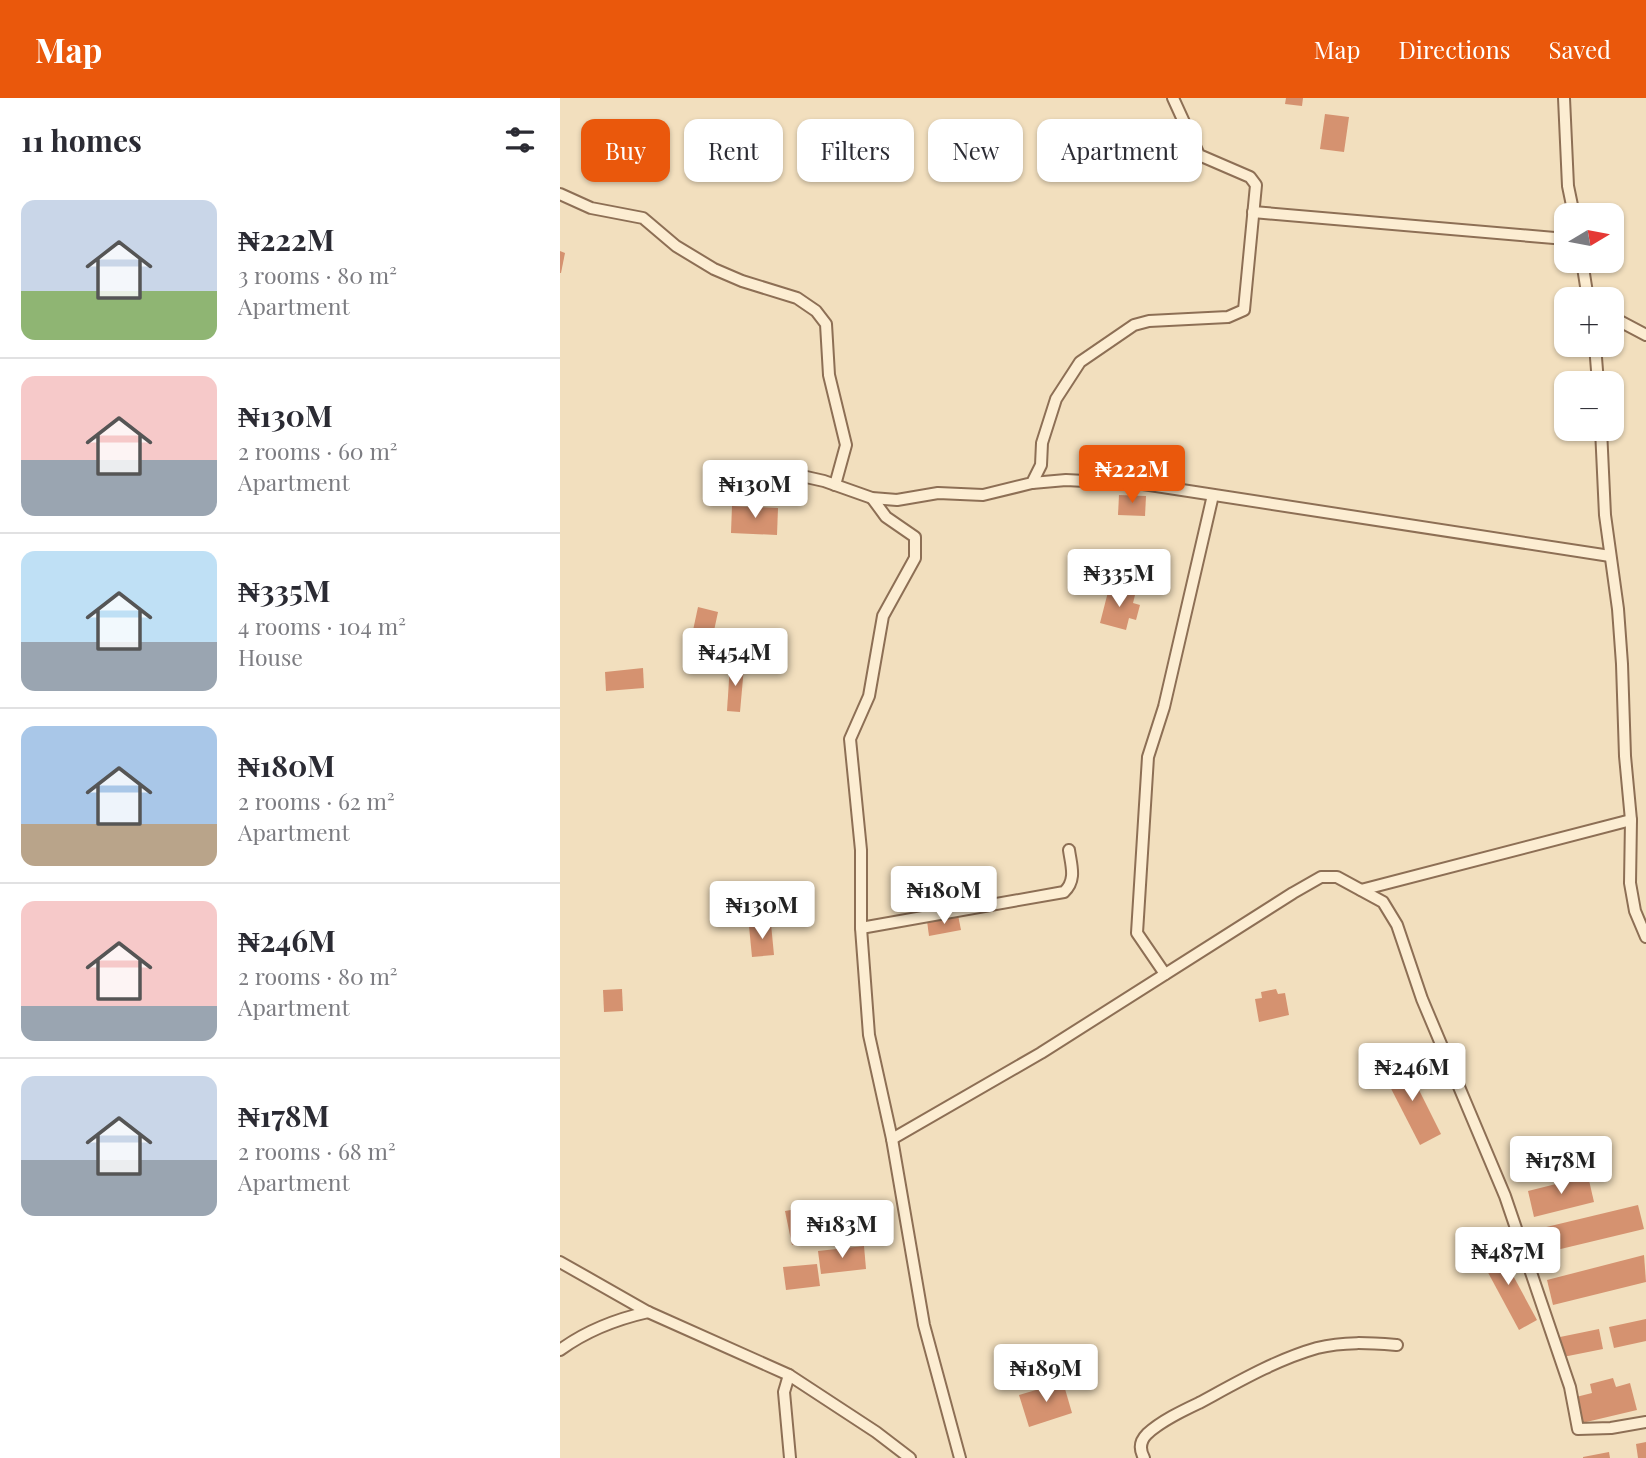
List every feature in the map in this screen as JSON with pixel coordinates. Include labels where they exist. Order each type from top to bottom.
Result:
[{"type":"street","points":[[1032,484],[1041,465],[1042,443],[1056,399],[1080,362],[1134,325],[1149,321],[1228,317],[1244,310],[1256,185],[1250,177],[1199,155],[1172,98]]},
{"type":"street","points":[[1564,98],[1568,186],[1572,203]]},
{"type":"street","points":[[560,194],[590,208],[643,218],[676,246],[714,269],[797,298],[816,311],[826,324],[829,374],[846,444],[835,485]]},
{"type":"street","points":[[1254,212],[1554,238]]},
{"type":"street","points":[[1624,323],[1646,335]]},
{"type":"street","points":[[1602,441],[1605,515],[1618,609],[1631,820],[1630,883],[1635,911],[1646,937]]},
{"type":"street","points":[[785,472],[872,498],[897,500],[938,493],[984,495],[1032,484],[1066,480],[1143,484],[1610,556]]},
{"type":"street","points":[[1165,974],[1137,933],[1148,757],[1164,707],[1213,495]]},
{"type":"street","points":[[872,498],[886,517],[915,537],[915,558],[883,616],[870,696],[850,739],[861,850],[861,928],[869,1035],[892,1139],[924,1325],[960,1458]]},
{"type":"street","points":[[886,517],[897,500]]},
{"type":"street","points":[[1361,890],[1631,820]]},
{"type":"street","points":[[861,928],[1064,892],[1073,878],[1069,850]]},
{"type":"street","points":[[892,1139],[1041,1053],[1321,877],[1337,877],[1383,902],[1397,925],[1422,999],[1505,1196],[1570,1387],[1578,1429],[1611,1428],[1646,1422]]},
{"type":"street","points":[[560,1262],[648,1312],[789,1375],[876,1432],[910,1458]]},
{"type":"street","points":[[560,1350],[577,1338],[627,1317],[648,1312]]},
{"type":"street","points":[[1144,1458],[1140,1448],[1147,1434],[1182,1411],[1258,1371],[1315,1348],[1347,1342],[1398,1345]]},
{"type":"street","points":[[789,1375],[784,1392],[790,1458]]},
{"type":"building","points":[[1286,98],[1303,98],[1302,106],[1285,104]]},
{"type":"building","points":[[1325,114],[1349,117],[1344,152],[1320,149]]},
{"type":"building","points":[[560,251],[565,253],[561,273],[560,273]]},
{"type":"building","points":[[1119,495],[1146,496],[1145,516],[1118,515]]},
{"type":"building","points":[[732,506],[778,508],[777,535],[731,533]]},
{"type":"building","points":[[1109,588],[1135,595],[1133,603],[1140,605],[1136,620],[1129,618],[1126,630],[1100,623]]},
{"type":"building","points":[[698,607],[718,612],[712,640],[692,635]]},
{"type":"building","points":[[730,665],[744,667],[740,712],[727,711]]},
{"type":"building","points":[[643,668],[644,688],[606,691],[605,672]]},
{"type":"building","points":[[958,915],[961,930],[929,936],[927,921]]},
{"type":"building","points":[[771,924],[774,955],[752,957],[749,926]]},
{"type":"building","points":[[622,989],[623,1011],[604,1012],[603,990]]},
{"type":"building","points":[[1276,989],[1278,994],[1285,993],[1289,1015],[1259,1022],[1255,999],[1262,998],[1261,992]]},
{"type":"building","points":[[1405,1062],[1441,1134],[1420,1145],[1383,1073]]},
{"type":"building","points":[[1588,1176],[1594,1202],[1534,1217],[1528,1191]]},
{"type":"building","points":[[819,1205],[826,1239],[792,1245],[785,1211]]},
{"type":"building","points":[[1638,1205],[1644,1229],[1544,1253],[1538,1229]]},
{"type":"building","points":[[1496,1244],[1537,1320],[1519,1330],[1478,1254]]},
{"type":"building","points":[[864,1246],[866,1269],[821,1274],[818,1251]]},
{"type":"building","points":[[1644,1255],[1646,1282],[1553,1305],[1547,1280]]},
{"type":"building","points":[[817,1264],[820,1286],[786,1290],[783,1267]]},
{"type":"building","points":[[1646,1319],[1646,1341],[1614,1348],[1609,1327]]},
{"type":"building","points":[[1599,1329],[1603,1349],[1563,1357],[1560,1337]]},
{"type":"building","points":[[1613,1378],[1616,1387],[1630,1383],[1637,1410],[1582,1423],[1576,1397],[1592,1393],[1590,1384]]},
{"type":"building","points":[[1063,1382],[1072,1413],[1029,1427],[1019,1395]]},
{"type":"building","points":[[1646,1442],[1646,1458],[1638,1458],[1636,1444]]},
{"type":"building","points":[[1609,1452],[1610,1458],[1583,1458],[1583,1457]]}]
